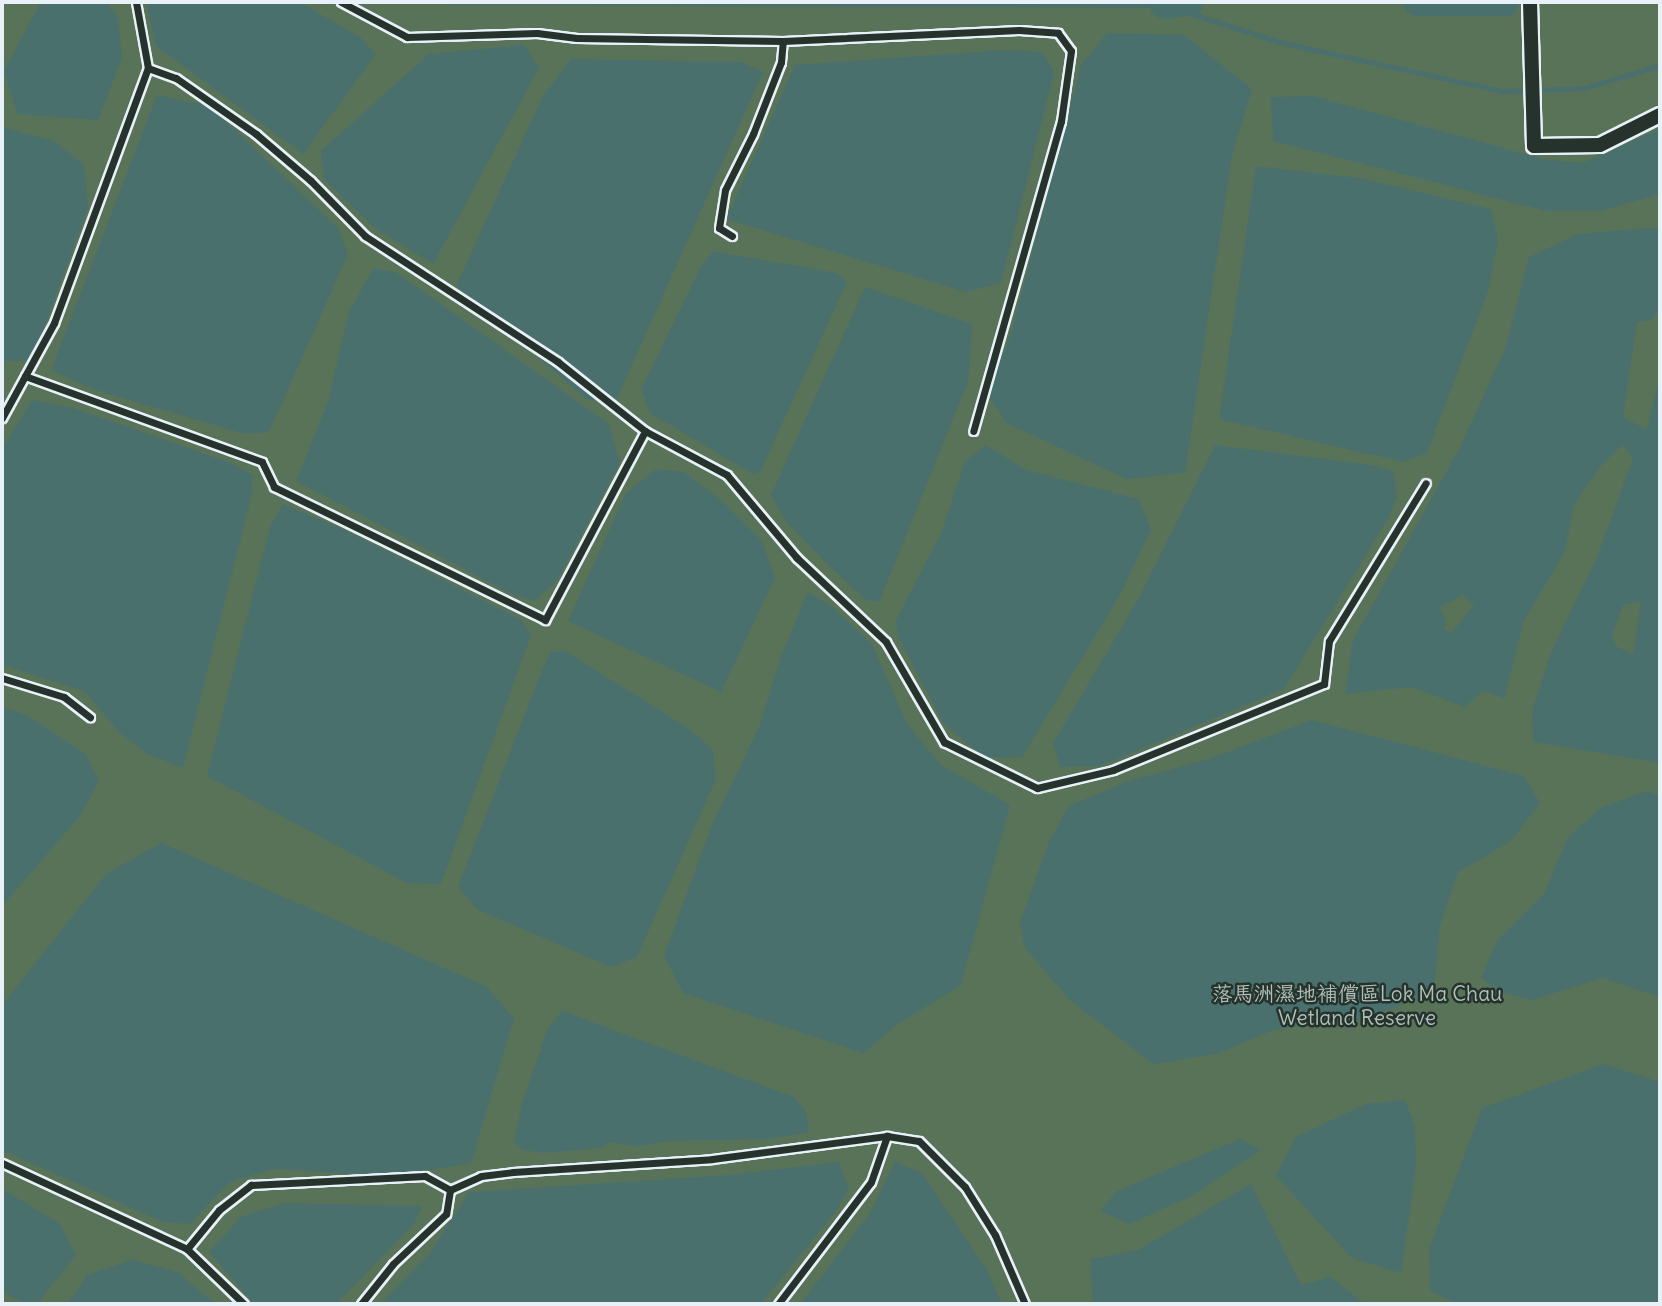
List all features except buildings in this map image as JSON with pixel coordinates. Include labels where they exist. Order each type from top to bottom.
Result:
[{"type":"street","points":[[1530,2],[1533,142],[1538,148],[1600,145],[1660,115]]},
{"type":"lane","points":[[2,418],[54,323],[148,68],[136,2]]},
{"type":"lane","points":[[341,2],[407,37],[537,33],[577,38],[783,41],[1019,30],[1058,33],[1071,51],[1061,121],[974,431]]},
{"type":"lane","points":[[732,236],[719,229],[725,190],[753,134],[781,62],[783,41]]},
{"type":"lane","points":[[148,68],[176,78],[256,134],[311,181],[365,236],[558,362],[645,431],[727,475],[797,558],[886,642],[944,742],[1037,788],[1113,770],[1324,684],[1329,641],[1426,484]]},
{"type":"lane","points":[[25,376],[262,462],[274,486],[545,620],[645,431]]},
{"type":"lane","points":[[2,678],[64,698],[90,717]]},
{"type":"lane","points":[[778,1304],[872,1182],[887,1136]]},
{"type":"lane","points":[[450,1189],[481,1176],[513,1172],[712,1159],[887,1136],[919,1141],[957,1178],[995,1235],[1025,1304]]},
{"type":"lane","points":[[2,1163],[187,1248],[244,1304]]},
{"type":"lane","points":[[187,1248],[219,1210],[251,1185],[425,1176],[450,1189]]},
{"type":"lane","points":[[361,1304],[393,1264],[446,1214],[450,1189]]},
{"type":"green space","name":"落馬洲濕地補償區Lok Ma Chau Wetland Reserve","points":[[2,2],[1660,2],[1660,1304],[2,1304]]},
{"type":"water","points":[[41,2],[106,2],[118,17],[122,58],[98,120],[17,114],[4,71]]},
{"type":"water","points":[[151,2],[299,2],[360,37],[376,54],[303,154],[156,46],[147,6]]},
{"type":"water","points":[[1107,33],[1184,35],[1252,89],[1232,156],[1185,473],[1126,479],[1007,423],[988,395],[1012,330],[1081,65]]},
{"type":"water","points":[[524,45],[539,68],[433,264],[375,228],[324,179],[321,151],[429,54]]},
{"type":"water","points":[[1005,50],[1043,52],[1054,73],[1001,283],[966,292],[726,219],[795,65]]},
{"type":"water","points":[[571,59],[741,62],[763,72],[614,405],[586,399],[456,286],[542,98]]},
{"type":"water","points":[[157,95],[210,106],[338,228],[348,254],[269,432],[245,434],[95,390],[51,370]]},
{"type":"water","points":[[1313,96],[1543,159],[1582,163],[1660,129],[1660,194],[1600,211],[1547,211],[1273,141],[1271,97]]},
{"type":"water","points":[[2,127],[53,141],[84,164],[88,207],[32,361],[2,361]]},
{"type":"water","points":[[1256,166],[1359,178],[1491,209],[1498,239],[1488,291],[1427,453],[1403,462],[1219,419]]},
{"type":"water","points":[[1660,229],[1660,306],[1652,320],[1637,322],[1623,416],[1646,430],[1660,377],[1660,763],[1533,742],[1532,711],[1550,655],[1597,557],[1633,459],[1622,445],[1600,467],[1574,505],[1565,551],[1524,621],[1504,698],[1483,691],[1465,707],[1411,687],[1345,694],[1353,640],[1459,449],[1505,349],[1529,257],[1578,234]],"holes":[[[1463,595],[1474,606],[1452,632],[1444,630],[1446,622],[1440,607]],[[1641,602],[1633,654],[1617,647],[1612,636],[1623,605]]]},
{"type":"water","points":[[713,251],[837,273],[847,282],[760,472],[753,474],[650,413],[641,389],[700,269]]},
{"type":"water","points":[[373,268],[396,272],[609,424],[620,463],[556,582],[534,601],[512,594],[296,481],[328,401],[349,312]]},
{"type":"water","points":[[865,287],[972,324],[968,382],[879,602],[866,600],[822,559],[785,520],[771,495]]},
{"type":"water","points":[[32,400],[71,407],[231,463],[253,475],[251,498],[183,768],[147,754],[120,733],[84,691],[2,665],[2,449]]},
{"type":"water","points":[[986,445],[1026,470],[1139,499],[1151,530],[1119,597],[1022,757],[983,757],[944,724],[900,641],[895,622],[942,531],[965,461]]},
{"type":"water","points":[[1215,445],[1372,465],[1393,471],[1397,496],[1389,517],[1284,689],[1100,766],[1060,767],[1053,743],[1135,605]]},
{"type":"water","points":[[656,469],[684,472],[721,500],[762,541],[775,578],[721,692],[568,621],[626,493]]},
{"type":"water","points":[[283,504],[349,532],[522,620],[531,635],[441,884],[407,883],[207,776],[270,527]]},
{"type":"water","points":[[808,592],[831,606],[872,644],[907,724],[940,764],[1010,805],[961,985],[898,1024],[863,1053],[683,993],[664,956],[711,827],[759,727],[781,656]]},
{"type":"water","points":[[565,651],[688,728],[713,750],[716,779],[637,957],[611,967],[478,910],[458,887],[542,670],[551,652]]},
{"type":"water","points":[[2,707],[27,715],[86,754],[99,781],[80,816],[2,906]]},
{"type":"water","points":[[1312,720],[1524,776],[1540,803],[1511,841],[1458,872],[1440,926],[1434,992],[1363,1020],[1276,1029],[1216,1054],[1153,1064],[1071,1001],[1025,948],[1020,923],[1049,841],[1069,806],[1128,781],[1209,759]]},
{"type":"water","points":[[1647,791],[1660,796],[1660,997],[1603,978],[1532,1000],[1504,993],[1481,978],[1497,941],[1544,894],[1568,837],[1602,807]]},
{"type":"water","points":[[162,843],[487,987],[514,1018],[471,1163],[395,1176],[274,1169],[230,1182],[190,1224],[163,1222],[2,1150],[2,1005],[107,873]]},
{"type":"water","points":[[562,1011],[794,1097],[806,1112],[809,1132],[769,1139],[667,1141],[637,1147],[610,1142],[601,1148],[543,1153],[524,1150],[514,1143],[522,1103],[547,1030]]},
{"type":"water","points":[[1604,1064],[1660,1082],[1660,1304],[1456,1304],[1430,1290],[1429,1249],[1482,1108]]},
{"type":"water","points":[[1405,1100],[1415,1126],[1416,1168],[1401,1273],[1352,1258],[1276,1176],[1296,1137],[1366,1104]]},
{"type":"water","points":[[1240,1139],[1260,1150],[1191,1196],[1130,1224],[1100,1211],[1117,1191]]},
{"type":"water","points":[[839,1162],[849,1188],[837,1210],[761,1304],[380,1304],[430,1253],[469,1192],[729,1175]]},
{"type":"water","points":[[895,1162],[922,1173],[986,1268],[1002,1304],[800,1304],[870,1213]]},
{"type":"water","points":[[1251,1184],[1301,1285],[1331,1277],[1365,1304],[1093,1304],[1090,1259],[1138,1250]]},
{"type":"water","points":[[2,1189],[59,1223],[76,1255],[37,1304],[25,1304],[2,1291]]},
{"type":"water","points":[[284,1203],[422,1206],[414,1224],[336,1304],[254,1304],[209,1252],[241,1217]]},
{"type":"water","points":[[133,1260],[179,1273],[215,1304],[67,1304],[87,1275]]},
{"type":"waterway","points":[[451,2],[1164,5],[1279,42],[1501,91],[1585,88],[1660,65]]},
{"type":"waterway","points":[[1164,5],[1190,2]]},
{"type":"waterway","points":[[1417,2],[1505,2]]}]
